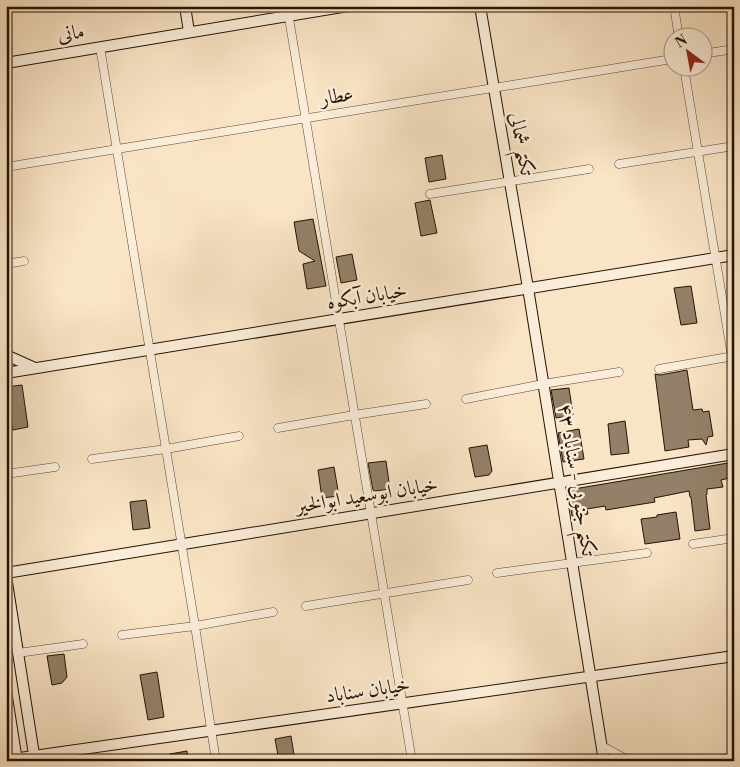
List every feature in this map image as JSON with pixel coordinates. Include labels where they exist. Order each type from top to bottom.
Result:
[{"type":"street","points":[[185,6],[189,32]]},
{"type":"street","name":"مانی","points":[[6,63],[189,32],[288,11],[348,6]]},
{"type":"street","name":"تکتم شمالی","points":[[480,6],[528,288]]},
{"type":"street","points":[[674,6],[677,28]]},
{"type":"street","points":[[288,11],[412,761]]},
{"type":"street","points":[[100,47],[216,761]]},
{"type":"street","points":[[712,52],[734,49]]},
{"type":"street","name":"عطار","points":[[6,167],[662,61]]},
{"type":"street","points":[[686,78],[734,369]]},
{"type":"street","points":[[619,164],[734,146]]},
{"type":"street","points":[[430,194],[589,169]]},
{"type":"street","name":"خیابان آبکوه","points":[[6,373],[734,255]]},
{"type":"street","points":[[6,264],[24,261]]},
{"type":"street","name":"تکتم جنوبی - سناباد ۴۳","points":[[528,288],[604,761]]},
{"type":"street","points":[[6,355],[35,368]]},
{"type":"street","points":[[659,369],[733,356]]},
{"type":"street","points":[[466,399],[619,372]]},
{"type":"street","points":[[278,428],[426,404]]},
{"type":"street","points":[[92,459],[166,449],[239,436]]},
{"type":"street","name":"خیابان ابوسعید ابوالخیر","points":[[6,575],[182,544],[734,454]]},
{"type":"street","points":[[6,474],[55,467]]},
{"type":"street","points":[[693,544],[734,538]]},
{"type":"street","points":[[497,574],[647,553]]},
{"type":"street","points":[[6,575],[34,759]]},
{"type":"street","points":[[306,606],[468,580]]},
{"type":"street","points":[[122,635],[195,626],[273,612]]},
{"type":"street","points":[[18,654],[83,644]]},
{"type":"street","name":"خیابان سناباد","points":[[13,760],[34,759],[211,731],[734,656]]},
{"type":"street","points":[[6,691],[13,760]]},
{"type":"street","points":[[602,746],[630,761]]},
{"type":"street","points":[[712,761],[734,757]]},
{"type":"building","points":[[442,155],[446,179],[429,182],[425,158]]},
{"type":"building","points":[[430,200],[437,233],[421,236],[415,203]]},
{"type":"building","points":[[313,219],[326,286],[307,289],[303,264],[315,261],[299,251],[294,222]]},
{"type":"building","points":[[352,254],[357,280],[341,283],[336,257]]},
{"type":"building","points":[[691,286],[697,323],[681,325],[674,288]]},
{"type":"building","points":[[687,370],[693,410],[702,409],[703,412],[709,411],[713,436],[708,437],[706,445],[702,439],[688,440],[689,447],[665,451],[655,374],[660,375]]},
{"type":"building","points":[[22,385],[28,427],[13,430],[6,387]]},
{"type":"building","points":[[569,388],[573,415],[569,416],[566,425],[562,417],[556,418],[551,390]]},
{"type":"building","points":[[625,421],[629,453],[611,455],[608,424]]},
{"type":"building","points":[[579,429],[584,459],[563,462],[558,433]]},
{"type":"building","points":[[487,445],[492,471],[489,475],[475,477],[469,448]]},
{"type":"building","points":[[386,461],[390,489],[375,491],[373,490],[368,463]]},
{"type":"building","points":[[734,462],[734,477],[721,480],[723,487],[707,489],[710,529],[695,531],[689,491],[654,498],[655,502],[606,510],[605,506],[587,509],[588,514],[572,516],[568,490]]},
{"type":"building","points":[[334,467],[339,496],[322,498],[318,470]]},
{"type":"building","points":[[146,500],[150,528],[133,530],[130,502]]},
{"type":"building","points":[[676,512],[680,539],[645,544],[641,519]]},
{"type":"building","points":[[64,654],[67,677],[62,683],[52,685],[47,656]]},
{"type":"building","points":[[157,672],[164,717],[148,720],[140,675]]},
{"type":"building","points":[[291,736],[295,761],[279,761],[275,739]]},
{"type":"building","points":[[187,751],[188,761],[171,761],[170,754]]}]
